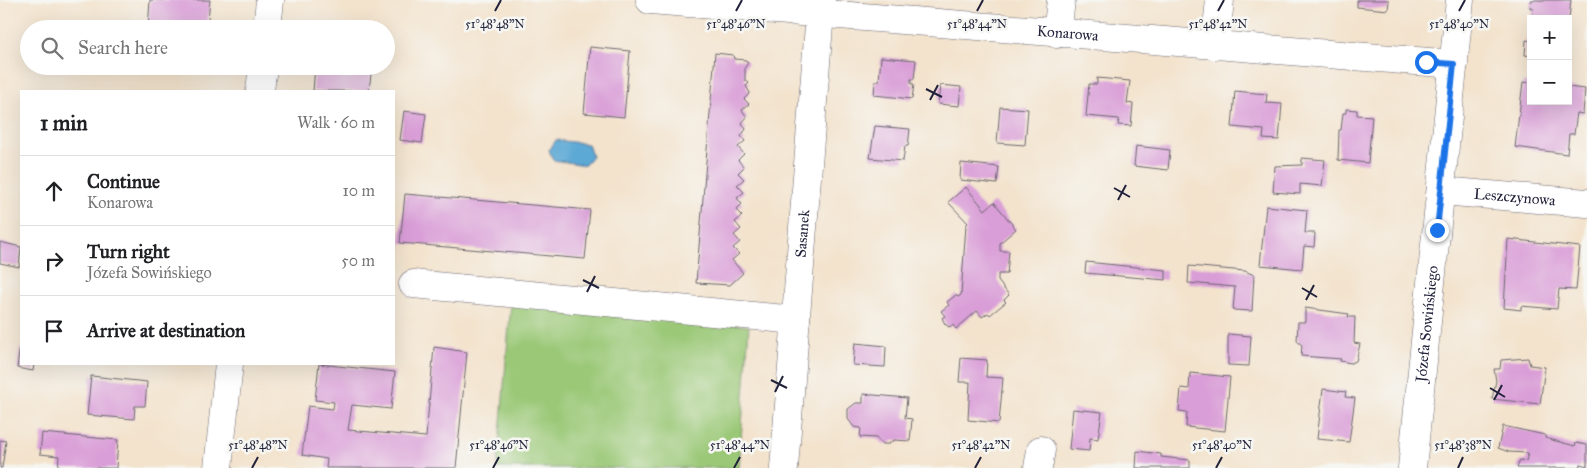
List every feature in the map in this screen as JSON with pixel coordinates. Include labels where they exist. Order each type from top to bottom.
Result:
[{"type":"street","points":[[268,20],[270,0]]},
{"type":"street","name":"Konarowa","points":[[650,0],[820,8],[1057,34],[1454,64]]},
{"type":"street","points":[[1057,34],[1061,0]]},
{"type":"street","points":[[1215,46],[1220,0]]},
{"type":"street","name":"Józefa Sowińskiego","points":[[1412,468],[1460,0]]},
{"type":"street","name":"Sasanek","points":[[784,468],[820,8]]},
{"type":"street","points":[[260,90],[262,75]]},
{"type":"street","name":"Leszczynowa","points":[[1441,191],[1587,203]]},
{"type":"street","points":[[413,284],[796,320]]},
{"type":"street","points":[[218,468],[229,365]]},
{"type":"green space","points":[[511,303],[749,326],[739,468],[497,468]]},
{"type":"water","points":[[556,140],[588,144],[592,156],[585,165],[553,160],[549,150]]},
{"type":"building","points":[[150,0],[210,0],[208,20],[149,20]]},
{"type":"building","points":[[1357,0],[1389,0],[1388,10],[1357,7]]},
{"type":"building","points":[[1531,0],[1571,0],[1569,15],[1532,15],[1533,8],[1530,8]]},
{"type":"building","points":[[1526,40],[1527,55],[1525,55]]},
{"type":"building","points":[[590,47],[630,51],[624,117],[584,113]]},
{"type":"building","points":[[715,53],[733,55],[734,59],[746,60],[748,63],[745,67],[745,80],[749,83],[746,86],[750,93],[744,99],[749,104],[742,110],[747,117],[742,123],[746,129],[741,136],[745,141],[738,147],[744,154],[738,160],[744,167],[738,173],[744,179],[737,185],[744,192],[737,198],[742,204],[736,210],[742,216],[735,222],[741,229],[734,235],[740,242],[733,248],[739,254],[732,260],[743,273],[730,285],[696,283]]},
{"type":"building","points":[[881,57],[916,60],[914,79],[911,79],[911,84],[914,84],[912,99],[874,95],[875,81],[879,81]]},
{"type":"building","points":[[314,75],[371,75],[369,90],[313,90]]},
{"type":"building","points":[[1097,78],[1130,81],[1127,103],[1133,104],[1131,126],[1118,125],[1119,119],[1086,116],[1089,84],[1097,84]]},
{"type":"building","points":[[1523,82],[1527,82],[1527,105],[1572,105],[1572,87],[1585,89],[1583,114],[1577,113],[1574,134],[1569,134],[1567,154],[1515,147]]},
{"type":"building","points":[[940,85],[961,87],[959,106],[938,104]]},
{"type":"building","points":[[1235,91],[1267,94],[1266,103],[1282,104],[1279,140],[1263,139],[1264,130],[1232,127]]},
{"type":"building","points":[[1000,107],[1028,109],[1025,145],[997,143]]},
{"type":"building","points":[[1346,109],[1357,110],[1357,115],[1372,116],[1368,163],[1338,160],[1339,130],[1341,130],[1343,113],[1346,113]]},
{"type":"building","points":[[404,111],[426,114],[422,143],[400,140]]},
{"type":"building","points":[[875,126],[910,129],[908,146],[905,146],[903,161],[870,158]]},
{"type":"building","points":[[1136,146],[1170,150],[1168,170],[1134,166]]},
{"type":"building","points":[[1302,158],[1325,160],[1322,186],[1300,184],[1300,194],[1273,192],[1275,166],[1302,165]]},
{"type":"building","points":[[961,163],[999,167],[997,184],[960,180]]},
{"type":"building","points":[[966,187],[985,210],[994,202],[1016,229],[1000,243],[1000,251],[1009,251],[1007,274],[998,274],[998,281],[1009,295],[1004,300],[1006,302],[990,315],[988,313],[982,317],[977,311],[956,329],[953,325],[949,327],[945,324],[942,318],[945,316],[941,311],[949,305],[947,302],[956,295],[958,297],[961,295],[966,225],[968,223],[948,202]]},
{"type":"building","points":[[405,194],[590,210],[585,259],[400,243]]},
{"type":"building","points":[[1266,206],[1307,210],[1305,233],[1315,233],[1314,247],[1304,246],[1302,269],[1260,265]]},
{"type":"building","points":[[1508,239],[1580,247],[1576,290],[1559,289],[1557,309],[1521,306],[1521,310],[1504,308]]},
{"type":"building","points":[[0,242],[20,247],[19,267],[0,263]]},
{"type":"building","points":[[1086,262],[1166,270],[1166,280],[1085,273]]},
{"type":"building","points":[[1189,266],[1245,271],[1254,275],[1252,311],[1233,310],[1235,287],[1188,283]]},
{"type":"building","points":[[1305,308],[1349,314],[1348,317],[1355,317],[1354,343],[1360,344],[1356,361],[1351,363],[1340,361],[1341,359],[1301,356],[1302,345],[1297,341],[1298,322],[1305,322]]},
{"type":"building","points":[[1228,334],[1251,336],[1249,366],[1228,365]]},
{"type":"building","points":[[855,343],[886,346],[885,367],[853,365]]},
{"type":"building","points":[[20,345],[20,365],[34,365],[33,371],[17,368]]},
{"type":"building","points":[[434,347],[467,352],[456,468],[326,468],[327,459],[302,455],[308,406],[333,409],[334,402],[315,400],[319,365],[395,372],[391,409],[352,405],[348,430],[426,437]]},
{"type":"building","points":[[961,358],[987,360],[986,377],[1003,378],[999,423],[968,420],[970,382],[959,382]]},
{"type":"building","points":[[1528,358],[1530,365],[1545,367],[1540,404],[1492,399],[1496,381],[1494,369],[1500,369],[1501,360]]},
{"type":"building","points":[[1190,373],[1230,377],[1225,431],[1186,427],[1187,412],[1179,411],[1181,388],[1189,389]]},
{"type":"building","points":[[91,376],[147,382],[145,406],[135,406],[134,419],[87,415]]},
{"type":"building","points":[[1323,389],[1346,392],[1345,397],[1355,398],[1349,442],[1317,439]]},
{"type":"building","points":[[863,394],[907,398],[905,418],[912,419],[910,441],[894,440],[889,444],[883,444],[876,438],[860,437],[861,428],[854,427],[848,419],[848,409],[856,403],[863,403]]},
{"type":"building","points":[[1073,409],[1102,412],[1098,439],[1090,438],[1089,451],[1069,449]]},
{"type":"building","points":[[1503,426],[1545,435],[1545,438],[1575,446],[1576,443],[1587,445],[1587,466],[1580,464],[1579,468],[1517,468],[1520,460],[1526,461],[1528,453],[1509,452],[1498,448]]},
{"type":"building","points":[[42,433],[118,440],[116,468],[58,468],[59,456],[40,454]]},
{"type":"building","points":[[0,440],[6,441],[2,468],[0,468]]},
{"type":"building","points":[[1137,451],[1161,454],[1161,457],[1190,460],[1190,468],[1136,468]]},
{"type":"route","points":[[1426,62],[1454,64],[1437,230]]}]
